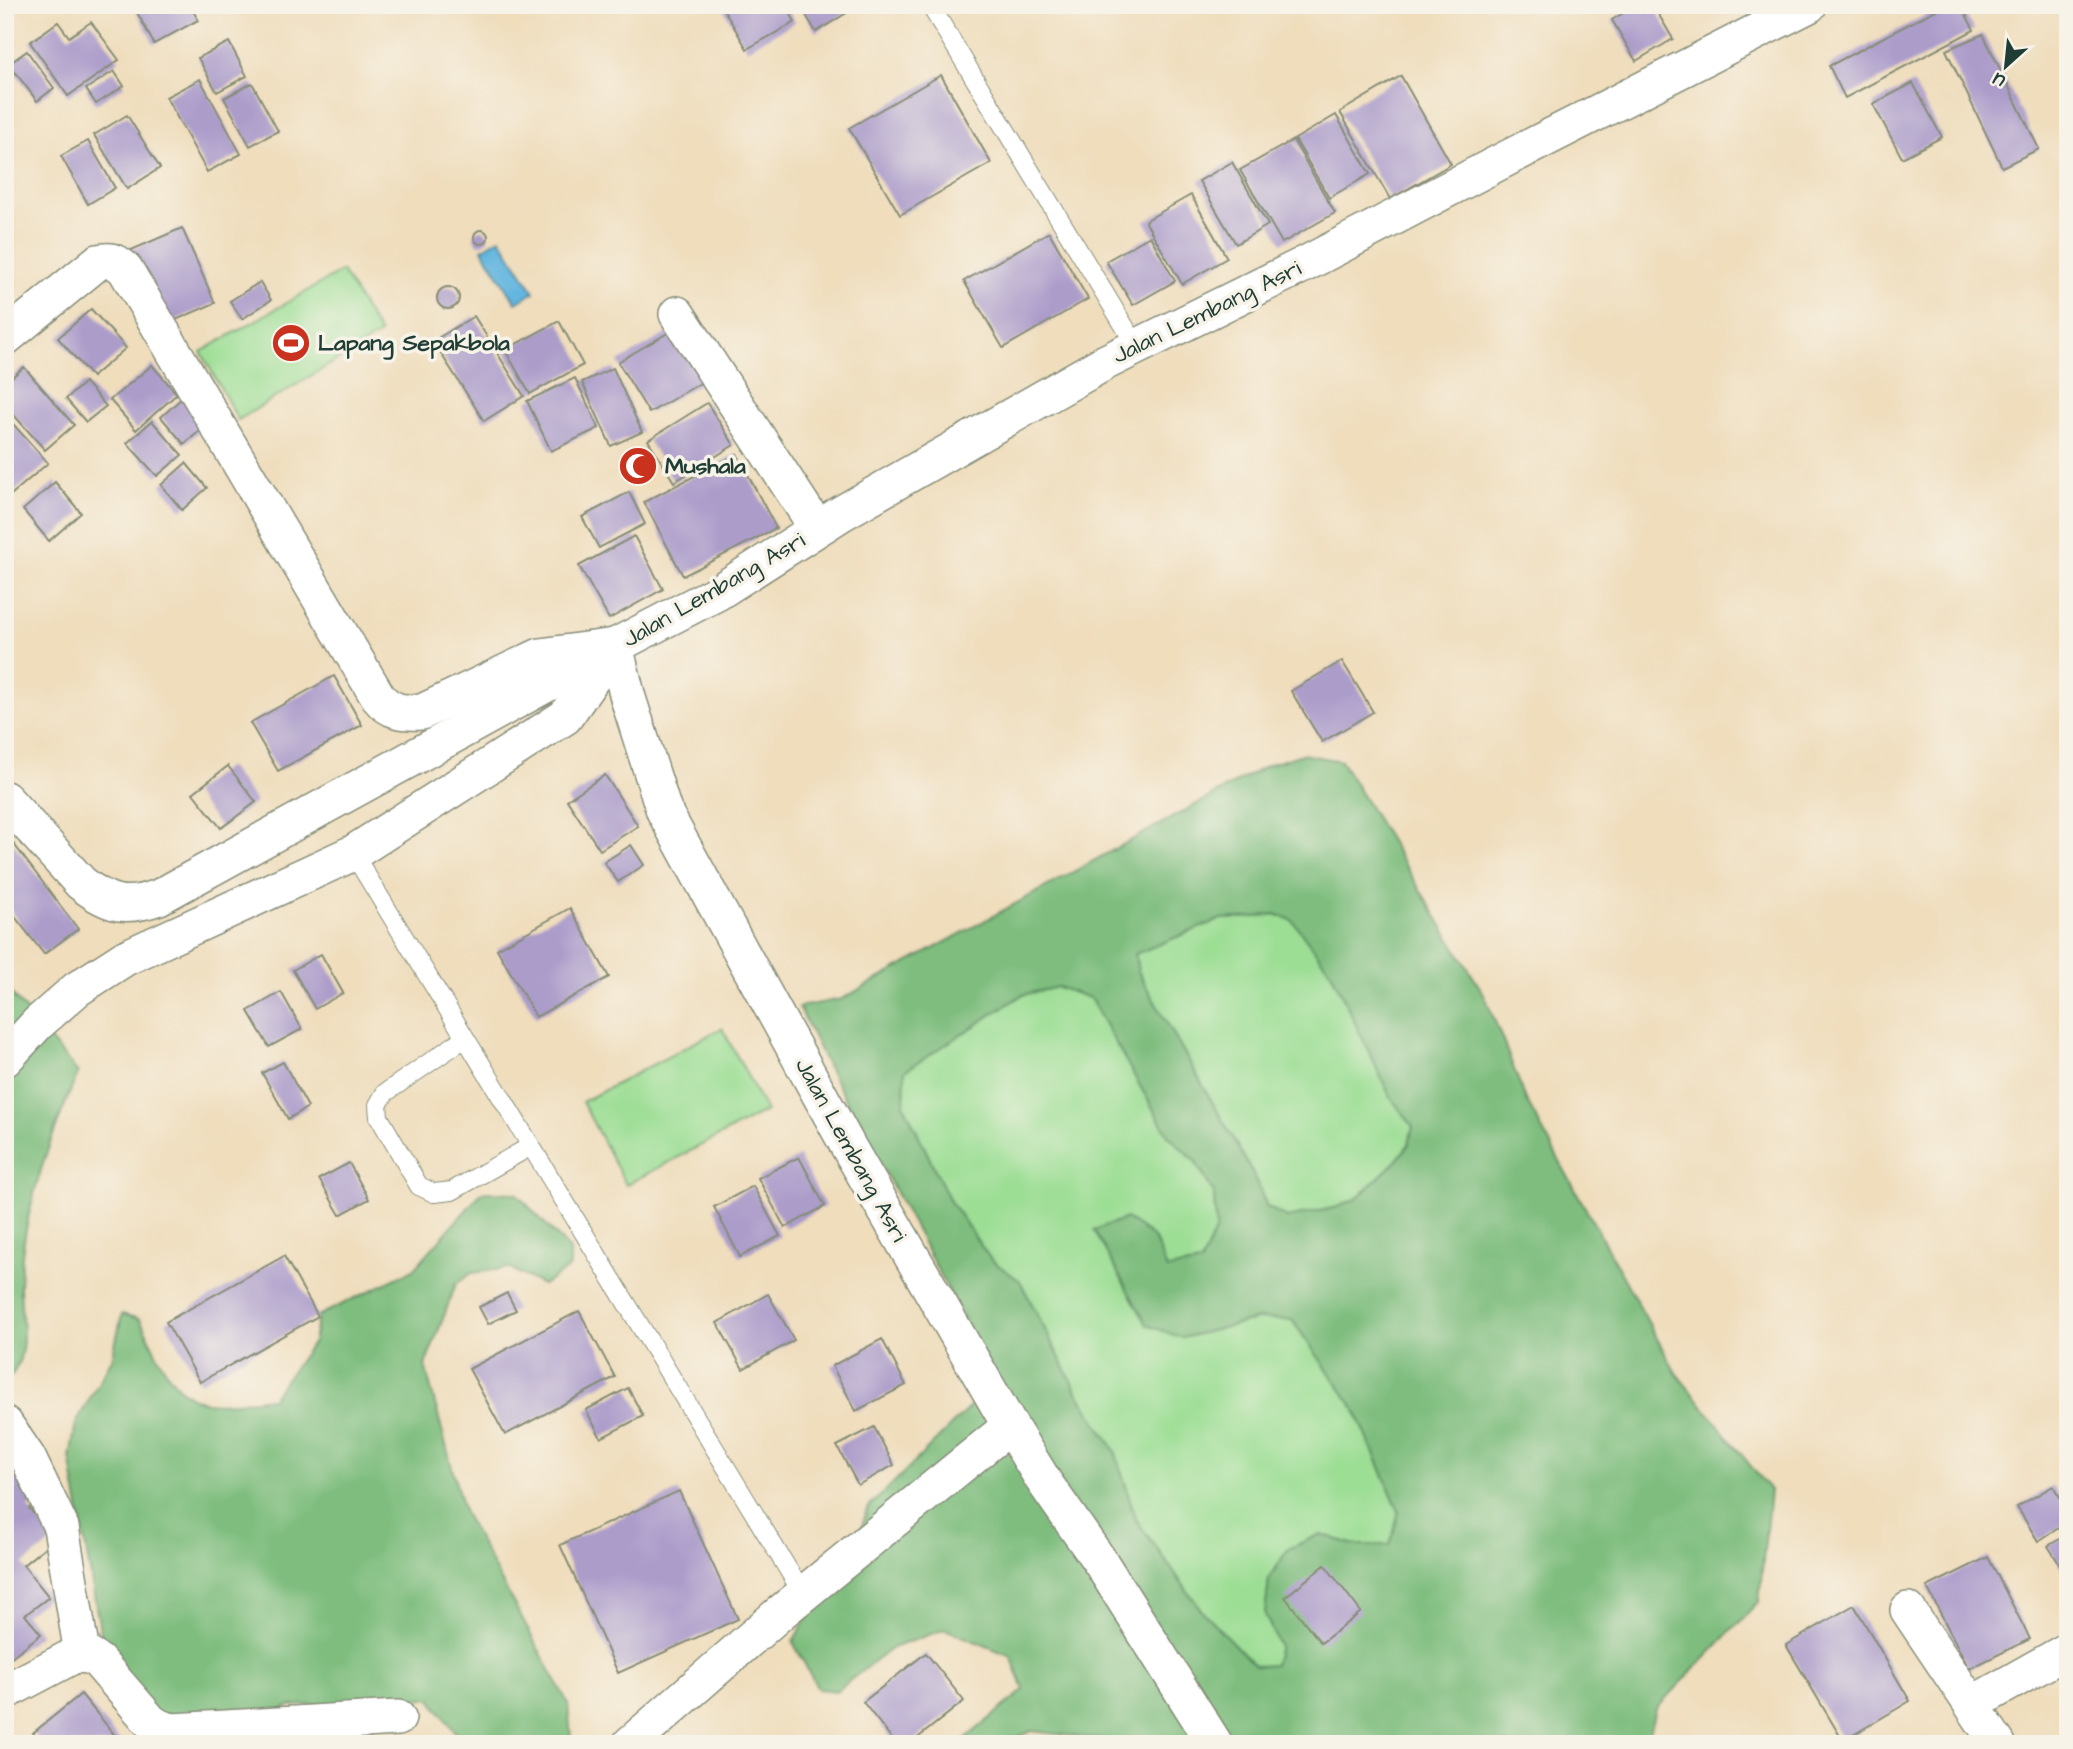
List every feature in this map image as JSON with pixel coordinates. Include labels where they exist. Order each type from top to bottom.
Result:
[{"type":"street","name":"Jalan Lembang Asri","points":[[1216,1744],[1010,1426],[856,1160],[664,811],[628,698],[615,646],[717,593],[817,528],[1104,363],[1307,263],[1809,5]]},
{"type":"street","points":[[5,338],[98,262],[118,262],[125,269],[378,697],[384,705],[393,710],[422,712],[540,656],[615,646]]},
{"type":"street","points":[[677,314],[817,528]]},
{"type":"street","points":[[5,799],[81,883],[108,900],[123,905],[139,904],[183,884],[615,646]]},
{"type":"street","points":[[5,1059],[37,1024],[78,989],[125,958],[352,853],[565,717],[615,646]]},
{"type":"street","points":[[5,1424],[27,1458],[61,1527],[82,1654]]},
{"type":"street","points":[[630,1744],[803,1594],[1010,1426]]},
{"type":"street","points":[[1908,1610],[1998,1744]]},
{"type":"street","points":[[1972,1704],[2068,1650]]},
{"type":"street","points":[[5,1692],[75,1655],[82,1654],[98,1661],[150,1721],[172,1731],[398,1718]]},
{"type":"lane","points":[[930,5],[1137,347]]},
{"type":"lane","points":[[352,853],[803,1594]]},
{"type":"lane","points":[[465,1038],[385,1093],[379,1105],[379,1118],[419,1186],[434,1193],[452,1191],[531,1146]]},
{"type":"green space","name":"Lapang Sepakbola","points":[[342,271],[380,334],[238,420],[201,352]]},
{"type":"green space","points":[[1302,754],[1341,761],[1485,996],[1527,1102],[1676,1373],[1770,1490],[1759,1602],[1656,1709],[1647,1744],[1141,1744],[1031,1731],[1003,1744],[959,1744],[1024,1690],[1011,1656],[945,1629],[892,1648],[836,1691],[818,1689],[793,1642],[817,1600],[847,1576],[867,1509],[997,1380],[826,1063],[799,1007],[842,999],[1268,765]],"holes":[[[1275,914],[1292,920],[1331,972],[1391,1098],[1413,1126],[1409,1144],[1396,1161],[1356,1199],[1338,1207],[1287,1218],[1267,1207],[1251,1170],[1138,971],[1135,954],[1221,919]],[[1058,987],[1090,998],[1168,1135],[1195,1161],[1214,1193],[1216,1229],[1201,1263],[1167,1269],[1154,1238],[1126,1218],[1094,1230],[1147,1325],[1182,1338],[1258,1319],[1292,1320],[1355,1409],[1399,1511],[1390,1545],[1354,1545],[1321,1534],[1288,1549],[1269,1579],[1265,1614],[1279,1646],[1274,1665],[1255,1666],[1202,1611],[1136,1520],[1115,1451],[1077,1392],[1020,1281],[991,1260],[950,1201],[904,1105],[905,1071],[1022,995]]]},
{"type":"green space","points":[[1275,914],[1292,920],[1331,972],[1391,1098],[1413,1127],[1409,1144],[1396,1161],[1356,1199],[1338,1207],[1287,1218],[1267,1207],[1251,1170],[1138,971],[1135,954],[1221,919]]},
{"type":"green space","points":[[5,986],[78,1073],[47,1150],[32,1203],[20,1285],[22,1349],[14,1372],[5,1382]]},
{"type":"green space","points":[[1058,987],[1090,998],[1168,1135],[1195,1161],[1214,1193],[1216,1229],[1201,1263],[1167,1269],[1154,1238],[1182,1338],[1258,1319],[1292,1320],[1355,1409],[1399,1511],[1391,1545],[1354,1545],[1321,1534],[1288,1549],[1269,1579],[1265,1614],[1279,1646],[1274,1666],[1255,1667],[1202,1611],[1136,1519],[1115,1451],[1077,1392],[1020,1281],[991,1260],[950,1201],[904,1105],[905,1070],[1022,995]]},
{"type":"green space","points":[[722,1028],[766,1111],[626,1185],[582,1102]]},
{"type":"green space","points":[[482,1192],[516,1193],[570,1250],[570,1267],[543,1285],[509,1268],[472,1273],[456,1284],[425,1366],[464,1513],[568,1703],[571,1739],[566,1744],[464,1744],[430,1698],[290,1706],[240,1729],[232,1744],[153,1744],[153,1738],[113,1704],[70,1457],[76,1423],[112,1359],[122,1314],[140,1319],[173,1381],[193,1398],[222,1403],[272,1398],[313,1342],[318,1316],[413,1270]]},
{"type":"water","points":[[500,238],[534,292],[516,303],[482,249]]},
{"type":"building","points":[[133,5],[190,5],[198,20],[154,44]]},
{"type":"building","points":[[721,5],[786,5],[795,22],[747,49]]},
{"type":"building","points":[[800,5],[859,5],[816,32]]},
{"type":"building","points":[[1636,5],[1653,5],[1673,39],[1636,61],[1612,20]]},
{"type":"building","points":[[1945,5],[1961,5],[1974,30],[1845,98],[1829,66]]},
{"type":"building","points":[[58,22],[69,37],[91,22],[119,60],[68,96],[30,42]]},
{"type":"building","points":[[1983,34],[2039,149],[2002,167],[1946,50]]},
{"type":"building","points":[[229,42],[247,76],[217,92],[198,58]]},
{"type":"building","points":[[27,51],[54,88],[37,101],[9,64]]},
{"type":"building","points":[[114,71],[124,86],[96,104],[86,89]]},
{"type":"building","points":[[941,75],[991,163],[900,215],[849,128]]},
{"type":"building","points":[[1401,76],[1451,164],[1390,199],[1340,112]]},
{"type":"building","points":[[200,79],[241,154],[207,172],[166,97]]},
{"type":"building","points":[[252,83],[278,131],[250,146],[224,98]]},
{"type":"building","points":[[1913,83],[1942,137],[1902,158],[1873,104]]},
{"type":"building","points":[[127,115],[160,168],[127,189],[94,135]]},
{"type":"building","points":[[1336,115],[1370,174],[1329,198],[1295,139]]},
{"type":"building","points":[[1293,140],[1335,213],[1282,243],[1240,170]]},
{"type":"building","points":[[88,141],[115,188],[88,204],[61,156]]},
{"type":"building","points":[[1232,162],[1268,225],[1236,244],[1199,181]]},
{"type":"building","points":[[1191,195],[1227,258],[1182,284],[1145,221]]},
{"type":"building","points":[[182,228],[215,303],[162,326],[129,251]]},
{"type":"building","points":[[481,230],[486,232],[486,242],[481,244],[476,242],[474,237],[476,232]]},
{"type":"building","points":[[1049,232],[1088,299],[1003,348],[964,281]]},
{"type":"building","points":[[1150,236],[1175,281],[1133,305],[1106,261]]},
{"type":"building","points":[[260,282],[271,300],[242,319],[230,301]]},
{"type":"building","points":[[448,287],[456,290],[459,298],[456,306],[448,309],[440,306],[437,298],[440,290]]},
{"type":"building","points":[[91,309],[126,348],[92,377],[58,338]]},
{"type":"building","points":[[474,316],[524,396],[484,421],[433,341]]},
{"type":"building","points":[[559,321],[583,365],[530,394],[505,350]]},
{"type":"building","points":[[678,327],[709,378],[649,413],[618,362]]},
{"type":"building","points":[[152,365],[177,394],[136,430],[110,400]]},
{"type":"building","points":[[24,367],[74,425],[45,450],[5,405],[5,383]]},
{"type":"building","points":[[613,368],[642,432],[611,446],[582,382]]},
{"type":"building","points":[[575,378],[599,428],[551,451],[527,401]]},
{"type":"building","points":[[85,382],[106,406],[86,422],[66,399]]},
{"type":"building","points":[[183,397],[207,425],[184,444],[161,417]]},
{"type":"building","points":[[707,403],[734,445],[674,482],[648,440]]},
{"type":"building","points":[[5,415],[48,463],[5,500]]},
{"type":"building","points":[[152,421],[182,455],[157,476],[127,443]]},
{"type":"building","points":[[737,454],[776,528],[683,576],[644,502]]},
{"type":"building","points":[[186,463],[207,488],[182,510],[161,485]]},
{"type":"building","points":[[55,482],[81,513],[49,541],[23,510]]},
{"type":"building","points":[[629,492],[645,524],[599,548],[582,517]]},
{"type":"building","points":[[634,536],[663,589],[609,619],[579,566]]},
{"type":"building","points":[[1342,661],[1373,712],[1322,742],[1291,691]]},
{"type":"building","points":[[334,676],[362,725],[278,771],[250,723]]},
{"type":"building","points":[[228,766],[256,802],[221,828],[193,793]]},
{"type":"building","points":[[605,775],[638,826],[600,850],[567,800]]},
{"type":"building","points":[[13,843],[78,929],[44,954],[5,904],[5,849]]},
{"type":"building","points":[[631,845],[644,865],[618,882],[604,862]]},
{"type":"building","points":[[570,908],[609,977],[536,1017],[497,949]]},
{"type":"building","points":[[321,954],[343,993],[315,1009],[293,970]]},
{"type":"building","points":[[281,992],[302,1029],[269,1047],[248,1011]]},
{"type":"building","points":[[283,1062],[308,1107],[288,1119],[262,1073]]},
{"type":"building","points":[[799,1157],[825,1206],[785,1228],[758,1178]]},
{"type":"building","points":[[349,1163],[369,1199],[340,1215],[319,1179]]},
{"type":"building","points":[[753,1186],[780,1236],[740,1257],[714,1207]]},
{"type":"building","points":[[284,1256],[318,1316],[200,1382],[166,1322]]},
{"type":"building","points":[[507,1293],[516,1310],[488,1324],[479,1307]]},
{"type":"building","points":[[768,1294],[794,1340],[743,1369],[717,1323]]},
{"type":"building","points":[[579,1311],[615,1377],[505,1435],[469,1369]]},
{"type":"building","points":[[882,1339],[906,1385],[856,1411],[832,1366]]},
{"type":"building","points":[[628,1388],[643,1416],[601,1438],[586,1410]]},
{"type":"building","points":[[874,1427],[894,1465],[858,1485],[837,1446]]},
{"type":"building","points":[[5,1451],[43,1496],[29,1508],[55,1539],[23,1565],[49,1597],[25,1615],[41,1634],[5,1662]]},
{"type":"building","points":[[2053,1486],[2068,1510],[2068,1522],[2038,1541],[2017,1507]]},
{"type":"building","points":[[679,1491],[738,1619],[618,1673],[560,1545]]},
{"type":"building","points":[[2068,1534],[2068,1573],[2066,1574],[2048,1546]]},
{"type":"building","points":[[1988,1557],[2030,1639],[1969,1669],[1927,1587]]},
{"type":"building","points":[[1325,1565],[1361,1612],[1321,1643],[1285,1597]]},
{"type":"building","points":[[1854,1605],[1910,1701],[1843,1741],[1786,1645]]},
{"type":"building","points":[[926,1653],[964,1701],[910,1744],[896,1744],[863,1702]]},
{"type":"building","points":[[81,1694],[122,1744],[42,1744],[33,1733]]},
{"type":"place","name":"Lapang Sepakbola","points":[[291,343]]},
{"type":"place","name":"Mushala","points":[[638,466]]}]
